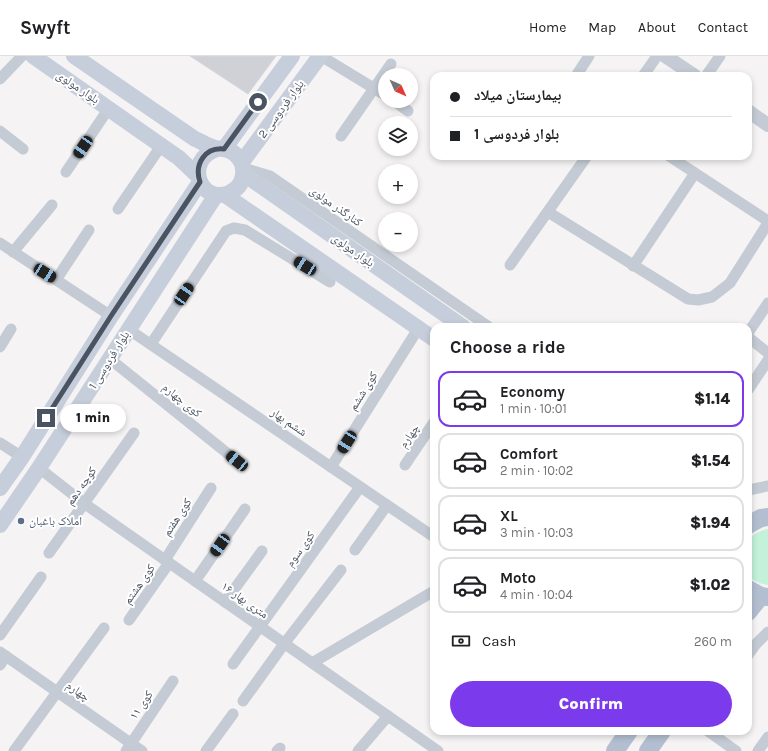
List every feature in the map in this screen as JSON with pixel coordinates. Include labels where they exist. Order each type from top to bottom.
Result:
[{"type":"main road","name":"بلوار مولوی","points":[[33,56],[180,158],[199,179]]},
{"type":"main road","name":"بلوار مولوی","points":[[74,56],[195,139],[220,149]]},
{"type":"main road","name":"بلوار فردوسی 2","points":[[220,149],[292,56]]},
{"type":"main road","name":"بلوار فردوسی 2","points":[[243,168],[320,56]]},
{"type":"main road","points":[[220,195],[236,189],[240,185],[243,168],[235,153],[220,149],[211,151],[202,159],[198,170],[199,179],[206,190],[220,195],[430,336]]},
{"type":"main road","name":"بلوار مولوی","points":[[243,168],[457,323]]},
{"type":"main road","name":"بلوار فردوسی 1","points":[[0,488],[22,457],[199,179]]},
{"type":"main road","name":"بلوار فردوسی 1","points":[[0,525],[39,468],[128,329],[220,195]]},
{"type":"main road","points":[[22,457],[39,468]]},
{"type":"main road","points":[[752,605],[759,594]]},
{"type":"main road","points":[[615,751],[626,735]]},
{"type":"main road","points":[[648,751],[659,735]]},
{"type":"street","points":[[0,79],[22,56]]},
{"type":"street","points":[[320,56],[378,91]]},
{"type":"street","points":[[579,72],[589,56]]},
{"type":"street","points":[[646,72],[657,56]]},
{"type":"street","points":[[665,56],[689,72]]},
{"type":"street","points":[[709,72],[720,56]]},
{"type":"street","points":[[341,136],[391,64]]},
{"type":"street","points":[[66,172],[109,108]]},
{"type":"street","points":[[752,115],[768,125]]},
{"type":"street","points":[[0,131],[23,149]]},
{"type":"street","points":[[118,209],[161,146]]},
{"type":"street","points":[[510,265],[584,160]]},
{"type":"street","points":[[548,212],[688,299],[698,300],[712,297],[730,283],[768,222],[675,160]]},
{"type":"street","name":"کنارگذر مولوی","points":[[243,168],[270,176],[483,323]]},
{"type":"street","points":[[633,266],[695,173]]},
{"type":"street","points":[[12,252],[52,205]]},
{"type":"street","points":[[151,344],[226,231],[234,228],[246,230],[330,282]]},
{"type":"street","points":[[56,280],[89,230]]},
{"type":"street","points":[[0,243],[111,316]]},
{"type":"street","points":[[752,328],[768,303]]},
{"type":"street","points":[[0,347],[12,329]]},
{"type":"street","name":"ششم بهار","points":[[128,329],[430,534]]},
{"type":"street","name":"کوی ششم","points":[[331,467],[418,329]]},
{"type":"street","points":[[752,340],[768,353]]},
{"type":"street","name":"کوی چهارم","points":[[110,359],[237,461]]},
{"type":"street","points":[[752,384],[768,360]]},
{"type":"street","name":"چهارم","points":[[405,465],[430,428]]},
{"type":"street","name":"کوچه دهم","points":[[49,553],[134,433]]},
{"type":"street","points":[[0,442],[22,457]]},
{"type":"street","name":"۱۶ متری بهار","points":[[39,468],[85,504],[438,751]]},
{"type":"street","points":[[752,489],[768,486]]},
{"type":"street","name":"کوی سوم","points":[[233,664],[360,487]]},
{"type":"street","name":"کوی هفتم","points":[[167,561],[211,488]]},
{"type":"street","points":[[355,550],[387,505]]},
{"type":"street","points":[[195,581],[245,509]]},
{"type":"street","points":[[225,602],[262,551]]},
{"type":"street","name":"کوی هشتم","points":[[129,620],[167,561]]},
{"type":"street","points":[[243,701],[284,644],[341,570]]},
{"type":"street","points":[[0,634],[41,577]]},
{"type":"street","points":[[312,663],[430,593]]},
{"type":"street","points":[[14,751],[104,628]]},
{"type":"street","points":[[752,650],[768,632]]},
{"type":"street","name":"چهارم","points":[[2,657],[57,692],[128,747],[142,751]]},
{"type":"street","name":"کوی ۱۱","points":[[128,747],[173,681]]},
{"type":"street","points":[[206,751],[233,714]]},
{"type":"street","points":[[358,751],[388,716]]},
{"type":"street","points":[[714,735],[736,751]]},
{"type":"street","points":[[758,751],[768,737]]},
{"type":"green space","points":[[768,529],[768,585],[752,579],[752,537],[761,531]]},
{"type":"building","points":[[190,56],[276,56],[248,94]]},
{"type":"place","name":"املاک باغبان","points":[[21,521]]},
{"type":"route","points":[[46,418],[111,316],[200,182],[198,170],[202,159],[211,151],[216,149],[224,149],[258,102]]}]
